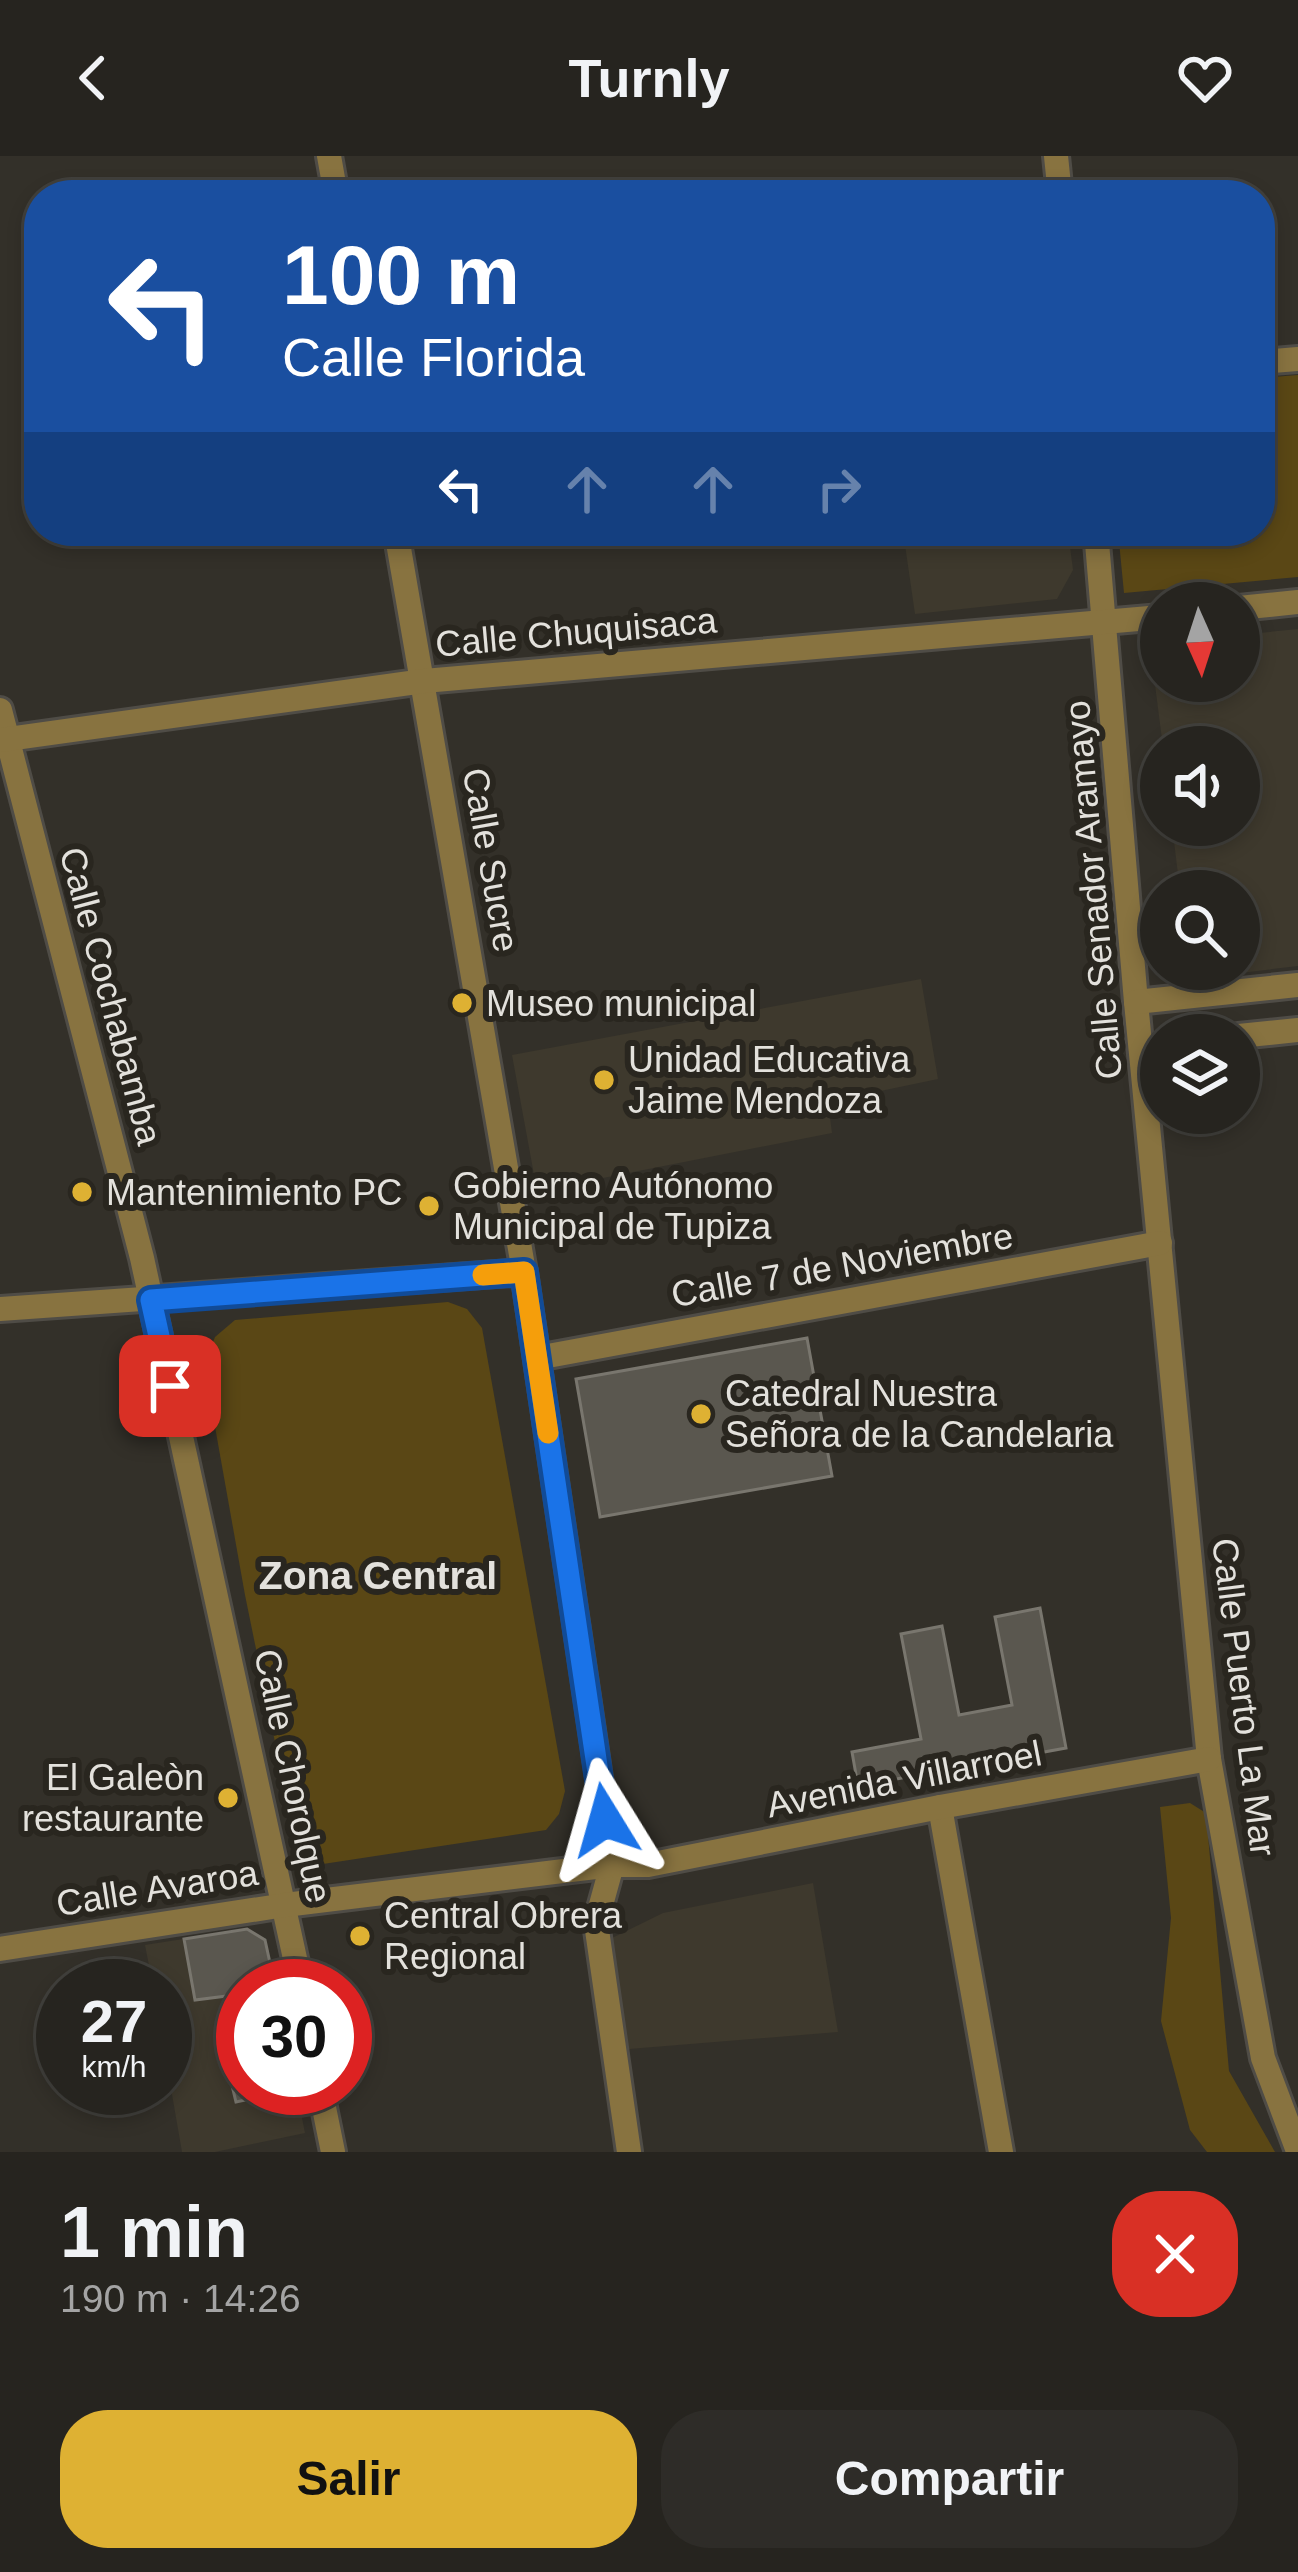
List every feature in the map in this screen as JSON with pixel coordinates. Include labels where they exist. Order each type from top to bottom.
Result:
[{"type":"street","name":"Calle Sucre","points":[[399,546],[524,1272],[611,1865]]},
{"type":"street","name":"Calle Senador Aramayo","points":[[1098,546],[1140,1014]]},
{"type":"street","points":[[1260,606],[1298,602]]},
{"type":"street","name":"Calle Chuquisaca","points":[[3,739],[424,681],[1140,619]]},
{"type":"street","name":"Calle Cochabamba","points":[[0,710],[3,739],[151,1300]]},
{"type":"street","points":[[1136,1002],[1298,985]]},
{"type":"street","points":[[1260,1034],[1298,1030]]},
{"type":"street","name":"Calle Senador Aramayo","points":[[1156,1134],[1160,1243]]},
{"type":"street","name":"Calle 7 de Noviembre","points":[[537,1358],[1160,1243]]},
{"type":"street","name":"Calle Puerto La Mar","points":[[1160,1243],[1209,1760],[1263,2058],[1298,2151]]},
{"type":"street","points":[[0,1310],[524,1272]]},
{"type":"street","name":"Calle Chorolque","points":[[151,1300],[296,1959]]},
{"type":"street","name":"Avenida Villarroel","points":[[611,1865],[648,1865],[1209,1760]]},
{"type":"street","points":[[940,1807],[1001,2152]]},
{"type":"street","points":[[611,1865],[596,1923],[629,2152]]},
{"type":"street","name":"Calle Avaroa","points":[[0,1949],[285,1905],[611,1865]]},
{"type":"street","points":[[325,2115],[333,2152]]},
{"type":"shaded area","points":[[1298,375],[1298,577],[1140,582],[1140,592],[1124,593],[1119,546],[1275,546],[1275,377]]},
{"type":"shaded area","points":[[905,546],[1070,546],[1073,570],[1057,599],[915,614]]},
{"type":"shaded area","points":[[1298,629],[1298,966],[1260,971],[1260,870],[1177,870],[1175,846],[1260,846],[1260,726],[1160,726],[1157,702],[1260,702],[1260,633]]},
{"type":"shaded area","points":[[921,979],[938,1079],[828,1102],[832,1133],[537,1191],[512,1055]]},
{"type":"shaded area","points":[[448,1302],[467,1309],[482,1328],[565,1791],[559,1814],[546,1830],[323,1864],[296,1845],[204,1365],[215,1337],[235,1320]]},
{"type":"shaded area","points":[[1190,1803],[1206,1813],[1229,2071],[1275,2152],[1207,2152],[1190,2130],[1161,2021],[1171,1918],[1160,1807]]},
{"type":"shaded area","points":[[813,1883],[838,2032],[629,2049],[608,1940],[663,1913]]},
{"type":"shaded area","points":[[247,1929],[265,1940],[269,1959],[216,1959],[216,2115],[301,2115],[305,2133],[215,2152],[182,2152],[176,2115],[192,2115],[192,1959],[148,1959],[145,1945]]},
{"type":"building","name":"Catedral Nuestra Señora de la Candelaria","points":[[807,1338],[832,1476],[600,1517],[576,1379]]},
{"type":"building","points":[[1040,1608],[1066,1748],[858,1786],[852,1752],[921,1739],[901,1634],[942,1626],[959,1715],[1012,1705],[995,1617]]},
{"type":"building","points":[[247,1929],[265,1940],[269,1959],[216,1959],[216,1997],[195,2000],[192,1959],[188,1959],[184,1939]]},
{"type":"slow traffic","points":[[483,1275],[524,1272],[548,1433]]},
{"type":"place","name":"Museo municipal","points":[[462,1003]]},
{"type":"place","name":"Unidad Educativa Jaime Mendoza","points":[[604,1080]]},
{"type":"place","name":"Mantenimiento PC","points":[[82,1192]]},
{"type":"place","name":"Gobierno Autónomo Municipal de Tupiza","points":[[429,1206]]},
{"type":"place","name":"Catedral Nuestra Señora de la Candelaria","points":[[701,1414]]},
{"type":"place","name":"El Galeòn restaurante","points":[[228,1798]]},
{"type":"place","name":"Central Obrera Regional","points":[[360,1936]]},
{"type":"district","name":"Zona Central","points":[[378,1575]]},
{"type":"route","points":[[170,1386],[151,1300],[524,1272],[605,1820]]}]
